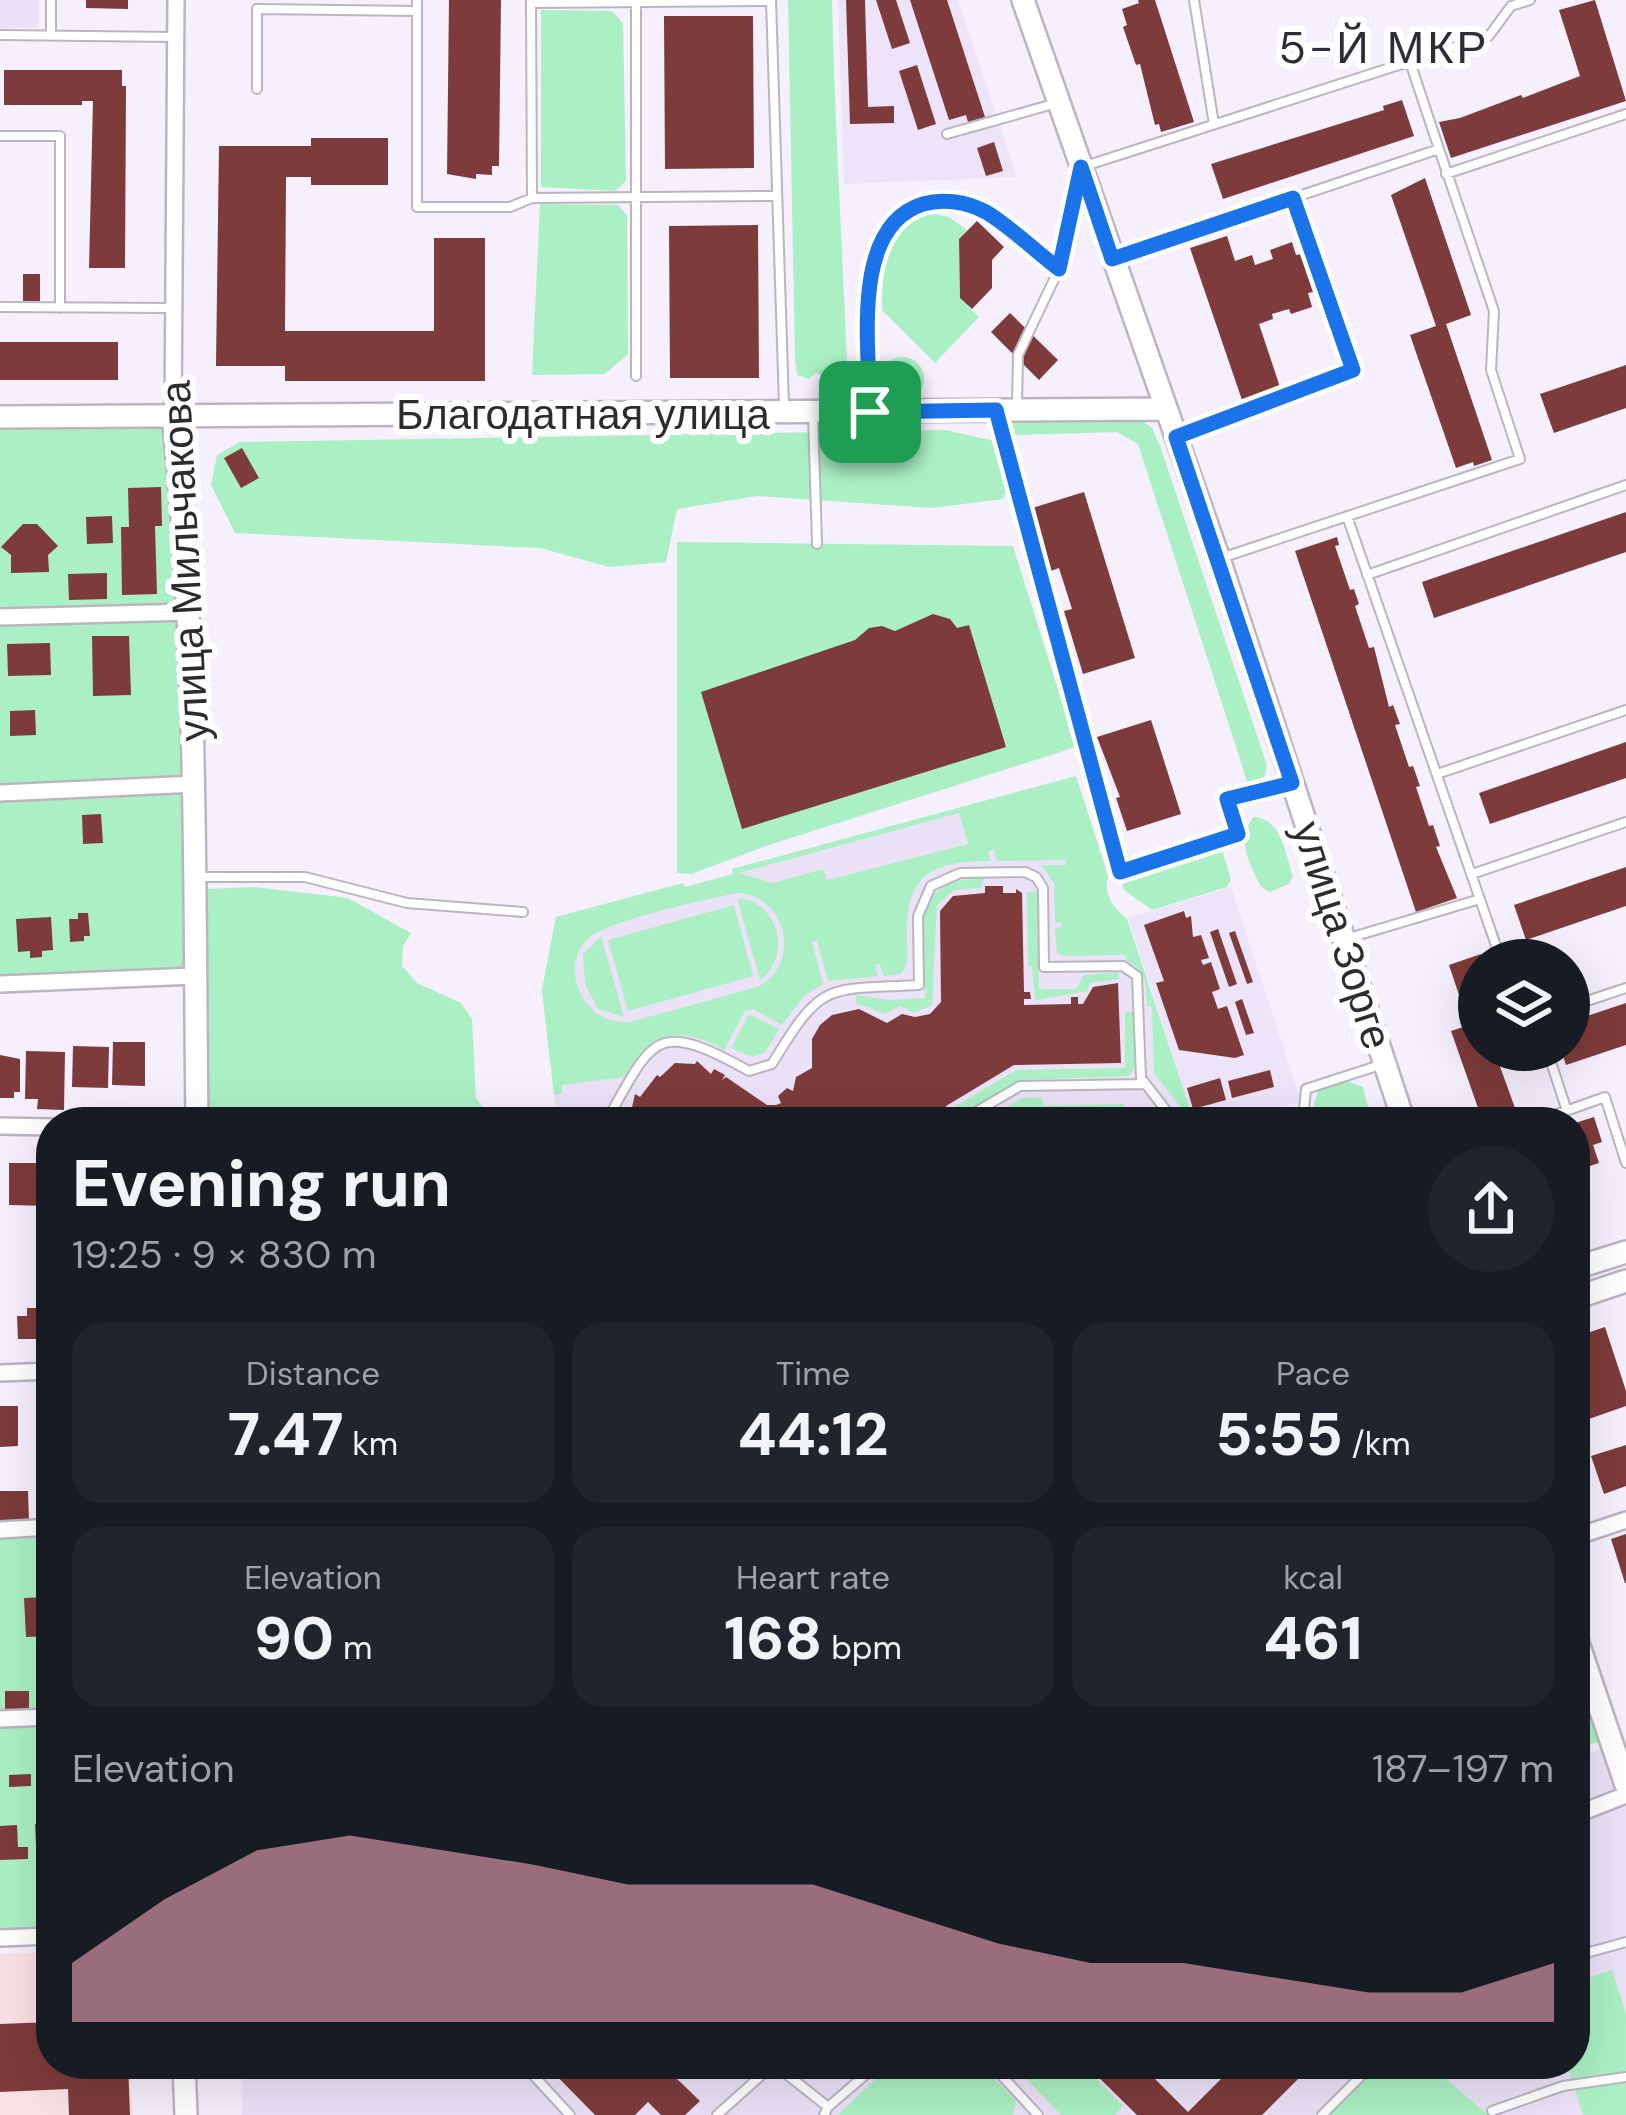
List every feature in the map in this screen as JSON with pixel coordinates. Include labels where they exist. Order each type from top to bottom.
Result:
[{"type":"street","name":"улица Мильчакова","points":[[176,0],[173,416],[190,612],[196,784],[197,1107]]},
{"type":"street","name":"улица Зорге","points":[[1023,0],[1219,559],[1385,1064],[1394,1107]]},
{"type":"street","name":"Благодатная улица","points":[[0,417],[1166,409]]},
{"type":"street","points":[[0,617],[190,612]]},
{"type":"street","points":[[0,793],[196,784]]},
{"type":"street","points":[[0,984],[195,976]]},
{"type":"street","points":[[0,1126],[36,1127]]},
{"type":"street","points":[[1590,1263],[1626,1252]]},
{"type":"street","points":[[1590,1293],[1626,1281]]},
{"type":"street","points":[[0,1373],[36,1372]]},
{"type":"street","points":[[1590,1532],[1626,1520]]},
{"type":"street","points":[[0,1529],[36,1528]]},
{"type":"street","points":[[1590,1669],[1618,1735],[1626,1785]]},
{"type":"street","points":[[0,1719],[36,1718]]},
{"type":"street","points":[[1590,1809],[1626,1795]]},
{"type":"street","points":[[0,1938],[36,1937]]},
{"type":"street","points":[[185,2079],[186,2115]]},
{"type":"lane","points":[[51,0],[51,36]]},
{"type":"lane","points":[[532,198],[531,1],[771,0],[785,412]]},
{"type":"lane","points":[[1194,0],[1214,124]]},
{"type":"lane","points":[[1292,783],[1227,799],[1238,834],[1120,872],[1006,410],[1018,355],[1059,269],[1081,167],[1489,36],[1511,6],[1530,0]]},
{"type":"lane","points":[[636,1],[637,376]]},
{"type":"lane","points":[[257,89],[257,9],[417,5],[417,207],[510,207],[532,198],[776,196]]},
{"type":"lane","points":[[0,35],[176,37]]},
{"type":"lane","points":[[1219,559],[1520,459],[1491,370],[1494,311],[1410,62]]},
{"type":"lane","points":[[947,134],[1059,103]]},
{"type":"lane","points":[[1446,173],[1626,114]]},
{"type":"lane","points":[[0,136],[60,136],[60,308]]},
{"type":"lane","points":[[1112,259],[1438,149]]},
{"type":"lane","points":[[1176,437],[1353,370],[1293,198]]},
{"type":"lane","points":[[870,412],[873,257],[898,219],[918,206],[962,203],[986,212],[1059,269]]},
{"type":"lane","points":[[0,308],[172,308]]},
{"type":"lane","points":[[813,413],[817,544]]},
{"type":"lane","points":[[1367,575],[1626,485]]},
{"type":"lane","points":[[1346,516],[1494,939]]},
{"type":"lane","points":[[1437,774],[1626,710]]},
{"type":"lane","points":[[1472,874],[1626,822]]},
{"type":"lane","points":[[614,1107],[640,1062],[662,1044],[694,1042],[748,1071],[772,1064],[803,1012],[821,998],[846,989],[919,985],[920,905],[931,886],[960,873],[1025,872],[1043,888],[1044,967],[1123,966],[1140,982],[1142,1078],[1167,1107]]},
{"type":"lane","points":[[196,877],[305,877],[407,903],[523,912]]},
{"type":"lane","points":[[1344,939],[1480,899]]},
{"type":"lane","points":[[1590,1000],[1626,988]]},
{"type":"lane","points":[[1304,1107],[1306,1089],[1385,1064]]},
{"type":"lane","points":[[1553,1071],[1566,1107]]},
{"type":"lane","points":[[984,1107],[1020,1086],[1147,1084]]},
{"type":"lane","points":[[1578,1107],[1605,1097],[1626,1163]]},
{"type":"lane","points":[[1590,1952],[1626,1942]]},
{"type":"lane","points":[[1492,2111],[1563,2086],[1626,2077]]},
{"type":"lane","points":[[537,2079],[570,2115]]},
{"type":"lane","points":[[717,2115],[757,2079]]},
{"type":"lane","points":[[791,2079],[826,2111],[861,2079]]},
{"type":"lane","points":[[1005,2079],[1038,2115]]},
{"type":"lane","points":[[1322,2115],[1358,2079]]},
{"type":"shaded area","points":[[0,0],[39,0],[39,28],[0,28]]},
{"type":"shaded area","points":[[838,0],[958,0],[1017,177],[844,184]]},
{"type":"shaded area","points":[[1076,776],[1108,876],[1112,907],[1127,919],[1189,1107],[555,1107],[542,990],[556,917],[733,874],[732,869]]},
{"type":"shaded area","points":[[1231,887],[1301,1102],[1283,1107],[1189,1107],[1128,918]]},
{"type":"shaded area","points":[[1626,1741],[1626,2115],[242,2115],[243,2079],[1590,2079],[1590,1753]]},
{"type":"shaded area","points":[[36,1953],[36,2079],[131,2079],[133,2115],[0,2115],[0,1954]]},
{"type":"green space","points":[[788,0],[832,0],[848,388],[839,400],[826,394],[820,375],[809,379],[797,375]]},
{"type":"green space","points":[[541,10],[612,11],[623,23],[626,181],[615,191],[541,187]]},
{"type":"green space","points":[[540,204],[618,205],[627,215],[628,354],[605,374],[532,375]]},
{"type":"green space","points":[[949,217],[967,230],[959,239],[960,298],[979,317],[935,363],[882,310],[886,264],[896,237],[918,218]]},
{"type":"green space","points":[[902,357],[918,363],[924,379],[918,395],[902,401],[886,395],[880,379],[886,363]]},
{"type":"green space","points":[[1137,417],[1152,428],[1160,446],[1267,765],[1264,779],[1248,784],[1138,444],[1117,432],[1014,435],[1012,420]]},
{"type":"green space","points":[[165,425],[182,619],[187,970],[0,976],[0,426]]},
{"type":"green space","points":[[945,430],[1004,443],[1013,480],[1003,499],[931,508],[757,496],[677,509],[666,562],[609,567],[540,548],[235,533],[211,485],[217,455],[240,442]]},
{"type":"green space","points":[[677,542],[1013,546],[1076,747],[691,874],[677,873]]},
{"type":"green space","points":[[1076,776],[1108,876],[1108,895],[1127,919],[1189,1107],[1180,1107],[1154,1073],[1152,1007],[1147,1006],[1138,968],[1125,955],[1064,956],[1057,952],[1055,928],[1062,923],[1055,922],[1054,883],[1041,865],[1066,865],[1066,860],[997,861],[994,850],[988,852],[991,861],[938,868],[917,885],[901,974],[884,976],[879,963],[875,965],[878,976],[828,981],[817,941],[812,942],[823,984],[803,997],[782,1025],[753,1009],[745,1011],[724,1050],[693,1037],[666,1036],[644,1050],[624,1077],[562,1085],[562,1094],[554,1095],[542,990],[556,917],[733,874],[732,869]],"holes":[[[959,813],[968,844],[827,880],[823,869],[773,883],[739,873]],[[737,893],[754,897],[778,918],[784,949],[771,977],[757,987],[630,1022],[600,1015],[580,992],[575,963],[580,949],[601,930]]]},
{"type":"green space","points":[[1254,817],[1277,830],[1293,876],[1289,884],[1270,892],[1261,887],[1246,852],[1248,825]]},
{"type":"green space","points":[[1222,849],[1231,880],[1227,887],[1152,910],[1124,890],[1122,881]]},
{"type":"green space","points":[[985,878],[980,888],[954,890],[937,905],[932,1005],[914,1013],[900,1006],[885,1014],[856,1003],[856,995],[888,1000],[925,998],[922,933],[930,900],[959,881]]},
{"type":"green space","points":[[254,887],[348,898],[411,933],[403,946],[402,966],[417,983],[461,1003],[472,1019],[476,1098],[482,1107],[210,1107],[205,889]]},
{"type":"green space","points":[[1037,891],[1039,989],[1076,989],[1084,975],[1119,972],[1119,979],[1089,983],[1088,991],[1035,1000],[1032,967],[1028,966],[1027,892]]},
{"type":"green space","points":[[737,898],[763,909],[777,931],[776,957],[760,980]]},
{"type":"green space","points":[[734,905],[753,976],[628,1011],[608,940]]},
{"type":"green space","points":[[601,936],[624,1017],[598,1009],[585,984],[583,955]]},
{"type":"green space","points":[[1125,1012],[1135,1012],[1136,1065],[1129,1076],[1021,1080],[974,1107],[955,1107],[1016,1070],[1125,1068]]},
{"type":"green space","points":[[749,1014],[779,1029],[765,1053],[752,1057],[731,1048]]},
{"type":"green space","points":[[1345,1080],[1363,1087],[1368,1107],[1315,1107],[1318,1091]]},
{"type":"green space","points":[[1042,1097],[1043,1106],[1124,1107],[1007,1107],[1022,1098]]},
{"type":"green space","points":[[36,1537],[36,1929],[0,1931],[0,1538]]},
{"type":"green space","points":[[1590,1715],[1599,1742],[1590,1745]]},
{"type":"green space","points":[[1612,1970],[1626,2014],[1626,2115],[1583,2115],[1572,2079],[1590,2079],[1590,1977]]},
{"type":"green space","points":[[875,2079],[995,2079],[1016,2101],[1013,2115],[838,2115]]},
{"type":"green space","points":[[1026,2079],[1097,2079],[1123,2106],[1115,2115],[1061,2115]]},
{"type":"green space","points":[[1363,2079],[1446,2079],[1488,2115],[1327,2115]]},
{"type":"building","points":[[86,0],[128,0],[128,9],[86,8]]},
{"type":"building","points":[[449,0],[501,0],[499,166],[492,166],[492,175],[476,174],[476,179],[447,174]]},
{"type":"building","points":[[846,0],[865,0],[868,107],[894,106],[894,123],[850,124]]},
{"type":"building","points":[[876,0],[896,0],[910,43],[892,49]]},
{"type":"building","points":[[910,0],[947,0],[985,117],[949,120]]},
{"type":"building","points":[[1138,0],[1155,0],[1194,122],[1161,132],[1159,124],[1155,125],[1140,64],[1136,65],[1123,27],[1127,25],[1122,9]]},
{"type":"building","points":[[1595,0],[1626,101],[1451,158],[1439,122],[1580,76],[1559,10]]},
{"type":"building","points":[[664,16],[753,16],[754,168],[665,169]]},
{"type":"building","points":[[917,65],[936,124],[918,130],[899,71]]},
{"type":"building","points":[[4,70],[122,70],[122,86],[126,86],[125,268],[89,268],[93,101],[4,105]]},
{"type":"building","points":[[1402,100],[1414,136],[1223,199],[1211,164],[1384,110],[1383,106]]},
{"type":"building","points":[[311,138],[388,138],[388,185],[311,185],[311,177],[286,177],[285,331],[434,331],[434,238],[485,238],[485,381],[285,381],[285,366],[216,366],[219,146],[311,146]]},
{"type":"building","points":[[994,142],[1003,171],[986,176],[977,148]]},
{"type":"building","points":[[1425,178],[1471,315],[1446,324],[1492,460],[1474,466],[1473,462],[1456,468],[1410,335],[1436,326],[1391,195]]},
{"type":"building","points":[[977,221],[1004,247],[992,260],[992,288],[972,309],[960,298],[959,239]]},
{"type":"building","points":[[758,225],[759,378],[670,378],[669,226]]},
{"type":"building","points":[[1227,236],[1235,261],[1252,255],[1255,265],[1273,259],[1270,250],[1292,242],[1296,255],[1301,254],[1313,292],[1308,293],[1312,307],[1272,314],[1273,319],[1259,324],[1280,387],[1242,400],[1190,248]]},
{"type":"building","points":[[23,274],[40,274],[40,301],[23,301]]},
{"type":"building","points":[[1010,313],[1058,360],[1039,380],[991,332]]},
{"type":"building","points":[[0,342],[118,342],[118,380],[0,380]]},
{"type":"building","points":[[1626,365],[1626,408],[1554,433],[1540,394]]},
{"type":"building","points":[[242,448],[259,478],[241,488],[224,458]]},
{"type":"building","points":[[161,487],[162,526],[155,526],[157,594],[122,595],[121,527],[129,527],[128,488]]},
{"type":"building","points":[[1084,492],[1135,658],[1083,674],[1064,611],[1072,609],[1059,568],[1048,572],[1029,509]]},
{"type":"building","points":[[1626,512],[1626,552],[1434,618],[1422,582]]},
{"type":"building","points":[[112,516],[113,543],[87,544],[86,517]]},
{"type":"building","points":[[23,524],[37,524],[58,546],[48,555],[49,572],[11,573],[11,555],[1,547]]},
{"type":"building","points":[[1337,537],[1339,545],[1335,546],[1350,590],[1354,589],[1369,648],[1374,647],[1389,707],[1393,705],[1400,724],[1395,725],[1457,898],[1416,912],[1295,551]]},
{"type":"building","points":[[107,573],[107,599],[69,600],[68,574]]},
{"type":"building","points":[[933,614],[950,619],[957,628],[969,625],[1006,747],[742,829],[701,692],[855,640],[869,628],[895,631]]},
{"type":"building","points":[[92,636],[129,636],[131,695],[93,696]]},
{"type":"building","points":[[50,643],[51,675],[8,676],[7,644]]},
{"type":"building","points":[[35,710],[36,735],[10,736],[10,711]]},
{"type":"building","points":[[1151,720],[1181,814],[1127,831],[1116,798],[1120,797],[1097,737]]},
{"type":"building","points":[[1626,742],[1626,778],[1490,824],[1479,793]]},
{"type":"building","points":[[101,814],[103,843],[83,844],[82,815]]},
{"type":"building","points":[[1626,867],[1626,906],[1529,939],[1514,905]]},
{"type":"building","points":[[985,886],[1003,886],[1003,893],[1016,893],[1016,889],[1022,893],[1024,992],[1030,992],[1031,999],[1024,999],[1024,1005],[1071,1004],[1071,997],[1083,1004],[1093,987],[1118,983],[1121,1063],[1014,1065],[946,1107],[632,1107],[635,1094],[640,1097],[657,1075],[675,1063],[697,1061],[711,1074],[714,1069],[725,1075],[722,1080],[726,1077],[767,1105],[776,1105],[787,1088],[793,1091],[796,1077],[812,1068],[812,1039],[832,1015],[859,1009],[887,1023],[902,1014],[930,1014],[941,1002],[940,911],[953,896],[985,893]]},
{"type":"building","points":[[1184,911],[1186,918],[1191,916],[1193,937],[1201,935],[1209,958],[1201,960],[1203,965],[1211,962],[1220,989],[1212,992],[1218,1009],[1227,1006],[1244,1055],[1235,1058],[1179,1050],[1156,983],[1164,981],[1144,925]]},
{"type":"building","points":[[78,913],[88,913],[90,936],[70,942],[69,919],[78,919]]},
{"type":"building","points":[[51,917],[53,950],[30,958],[30,951],[18,952],[16,919]]},
{"type":"building","points":[[1218,929],[1237,984],[1229,987],[1210,932]]},
{"type":"building","points":[[1235,931],[1253,982],[1247,984],[1229,933]]},
{"type":"building","points":[[1458,962],[1458,992],[1449,965]]},
{"type":"building","points":[[1242,999],[1254,1033],[1246,1035],[1235,1002]]},
{"type":"building","points":[[1626,1003],[1626,1045],[1590,1057],[1590,1015]]},
{"type":"building","points":[[113,1042],[145,1042],[145,1086],[112,1085]]},
{"type":"building","points":[[73,1046],[109,1047],[108,1088],[72,1087]]},
{"type":"building","points":[[26,1051],[65,1052],[64,1107],[37,1107],[38,1099],[25,1099]]},
{"type":"building","points":[[0,1055],[20,1059],[20,1092],[14,1092],[14,1098],[0,1098]]},
{"type":"building","points":[[1270,1070],[1274,1087],[1232,1098],[1228,1081]]},
{"type":"building","points":[[1465,1071],[1502,1071],[1515,1107],[1478,1107]]},
{"type":"building","points":[[1220,1078],[1226,1100],[1192,1107],[1187,1088]]},
{"type":"building","points":[[1594,1117],[1602,1142],[1593,1145],[1599,1163],[1590,1166],[1590,1118]]},
{"type":"building","points":[[9,1163],[36,1163],[36,1206],[9,1205]]},
{"type":"building","points":[[27,1308],[36,1308],[36,1339],[18,1339],[17,1316],[27,1316]]},
{"type":"building","points":[[1605,1327],[1626,1391],[1626,1406],[1590,1419],[1590,1332]]},
{"type":"building","points":[[0,1406],[18,1406],[18,1446],[0,1447]]},
{"type":"building","points":[[1626,1445],[1626,1486],[1604,1494],[1591,1456]]},
{"type":"building","points":[[0,1491],[28,1491],[29,1520],[0,1520]]},
{"type":"building","points":[[1626,1534],[1626,1583],[1625,1583],[1611,1539]]},
{"type":"building","points":[[24,1598],[36,1598],[36,1637],[26,1637]]},
{"type":"building","points":[[5,1691],[29,1691],[29,1712],[5,1713]]},
{"type":"building","points":[[31,1774],[31,1786],[9,1787],[9,1775]]},
{"type":"building","points":[[17,1825],[18,1847],[28,1847],[28,1859],[0,1860],[0,1826]]},
{"type":"building","points":[[36,2023],[36,2079],[129,2079],[130,2115],[69,2115],[68,2089],[0,2092],[0,2024]]},
{"type":"building","points":[[560,2079],[677,2079],[700,2101],[685,2115],[661,2115],[648,2102],[635,2115],[595,2115]]},
{"type":"building","points":[[1100,2079],[1155,2079],[1188,2112],[1221,2079],[1298,2079],[1262,2115],[1137,2115]]},
{"type":"district","name":"5-Й МКР","points":[[1384,47]]},
{"type":"route","points":[[1081,167],[1112,259],[1293,198],[1353,370],[1176,437],[1292,783],[1227,799],[1238,834],[1120,872],[996,410],[870,412],[873,257],[882,237],[918,206],[938,201],[962,203],[986,212],[1059,269],[1081,167]]}]
